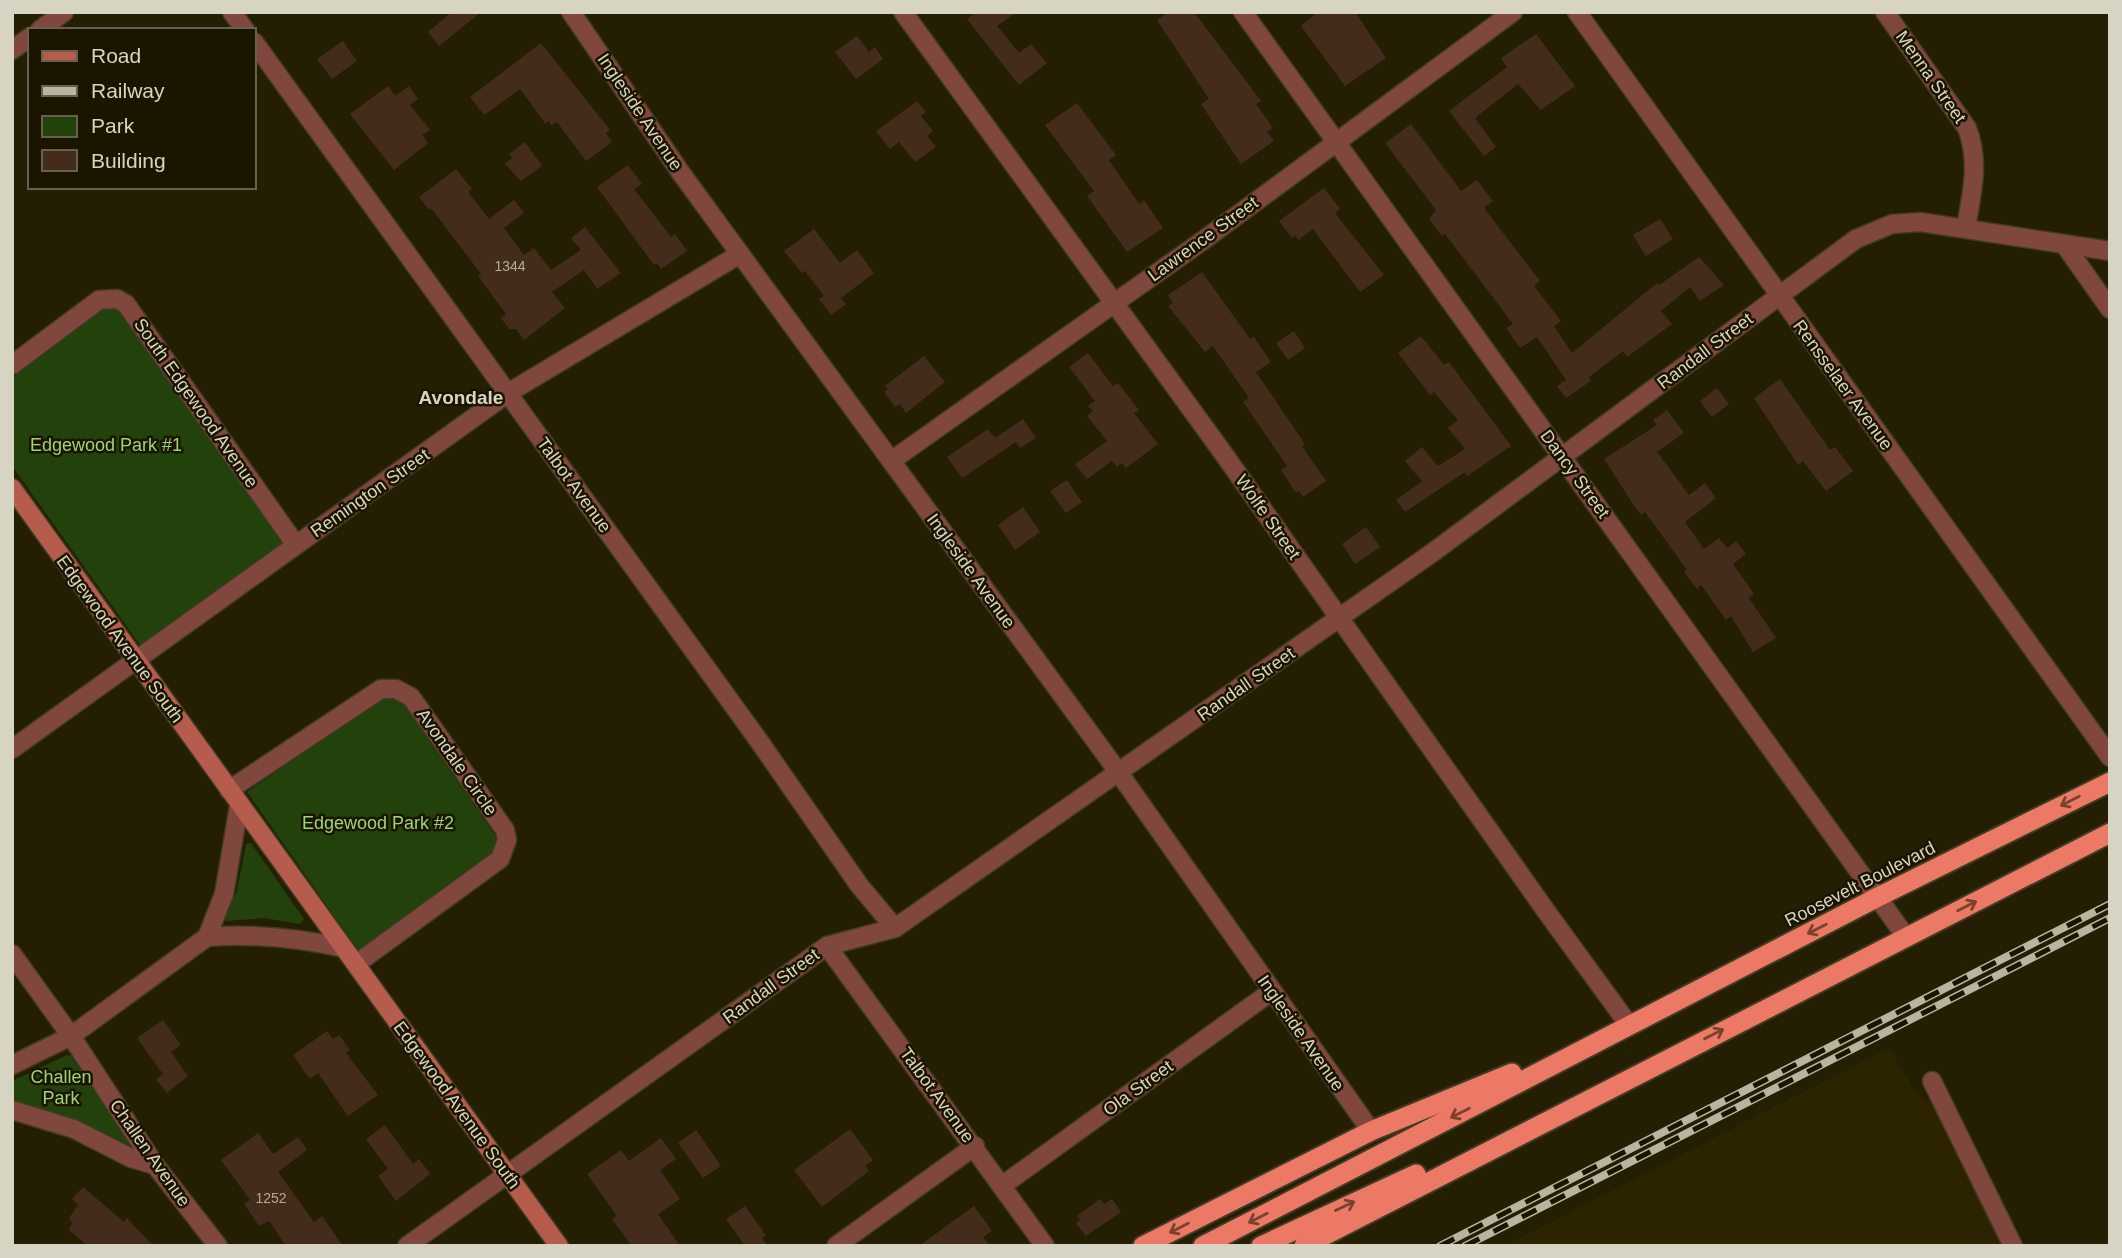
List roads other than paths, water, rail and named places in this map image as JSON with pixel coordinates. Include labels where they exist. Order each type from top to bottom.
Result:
[{"type":"highway","name":"Roosevelt Boulevard","points":[[1629,1025],[2110,782]]},
{"type":"highway","points":[[1304,1246],[2110,833]]},
{"type":"highway","points":[[1143,1246],[1371,1132],[1629,1025]]},
{"type":"highway","points":[[1203,1246],[1629,1025]]},
{"type":"highway","points":[[1261,1246],[1653,1065]]},
{"type":"main road","name":"Edgewood Avenue South","points":[[12,488],[135,663],[229,790]]},
{"type":"main road","points":[[229,790],[355,964]]},
{"type":"main road","name":"Edgewood Avenue South","points":[[355,964],[559,1246]]},
{"type":"street","points":[[43,28],[64,12]]},
{"type":"street","points":[[232,12],[244,28]]},
{"type":"street","name":"Ingleside Avenue","points":[[570,12],[740,254],[1119,773],[1371,1132]]},
{"type":"street","name":"Wolfe Street","points":[[902,12],[1629,1025]]},
{"type":"street","name":"Dancy Street","points":[[1243,12],[1906,936]]},
{"type":"street","name":"Lawrence Street","points":[[891,461],[1205,239],[1513,12]]},
{"type":"street","name":"Rensselaer Avenue","points":[[1577,12],[2110,757]]},
{"type":"street","name":"Menna Street","points":[[1885,12],[1967,128],[1974,145],[1976,167],[1966,227]]},
{"type":"street","points":[[12,50],[28,38]]},
{"type":"street","name":"Talbot Avenue","points":[[256,45],[759,741],[859,885],[895,928]]},
{"type":"street","name":"Randall Street","points":[[407,1246],[827,946],[895,928],[1119,773],[1562,457],[1856,239],[1892,224],[1920,222],[2110,251]]},
{"type":"street","points":[[2064,244],[2110,309]]},
{"type":"street","name":"Remington Street","points":[[12,749],[508,393],[740,254]]},
{"type":"street","name":"South Edgewood Avenue","points":[[12,365],[99,300],[117,299],[126,304],[296,545]]},
{"type":"street","name":"Avondale Circle","points":[[229,790],[381,689],[396,689],[411,698],[505,830],[505,851],[500,859],[355,964]]},
{"type":"street","points":[[207,937],[224,894],[239,806]]},
{"type":"street","points":[[12,1065],[71,1036],[207,937],[248,934],[297,938],[344,948]]},
{"type":"street","name":"Talbot Avenue","points":[[827,946],[975,1146],[1045,1246]]},
{"type":"street","name":"Challen Avenue","points":[[12,954],[71,1036],[155,1165],[218,1246]]},
{"type":"street","name":"Ola Street","points":[[1003,1185],[1272,991]]},
{"type":"street","points":[[1932,1081],[2013,1246]]},
{"type":"street","points":[[12,1110],[74,1129],[131,1158],[155,1165]]},
{"type":"street","points":[[836,1246],[975,1146]]},
{"type":"railway","points":[[1440,1246],[2110,904]]},
{"type":"railway","points":[[1465,1246],[2110,918]]},
{"type":"district","name":"Avondale","points":[[461,397]]},
{"type":"park label","name":"Edgewood Park #1","points":[[106,445]]},
{"type":"park label","name":"Edgewood Park #2","points":[[378,823]]},
{"type":"park label","name":"Challen Park","points":[[61,1087]]}]
